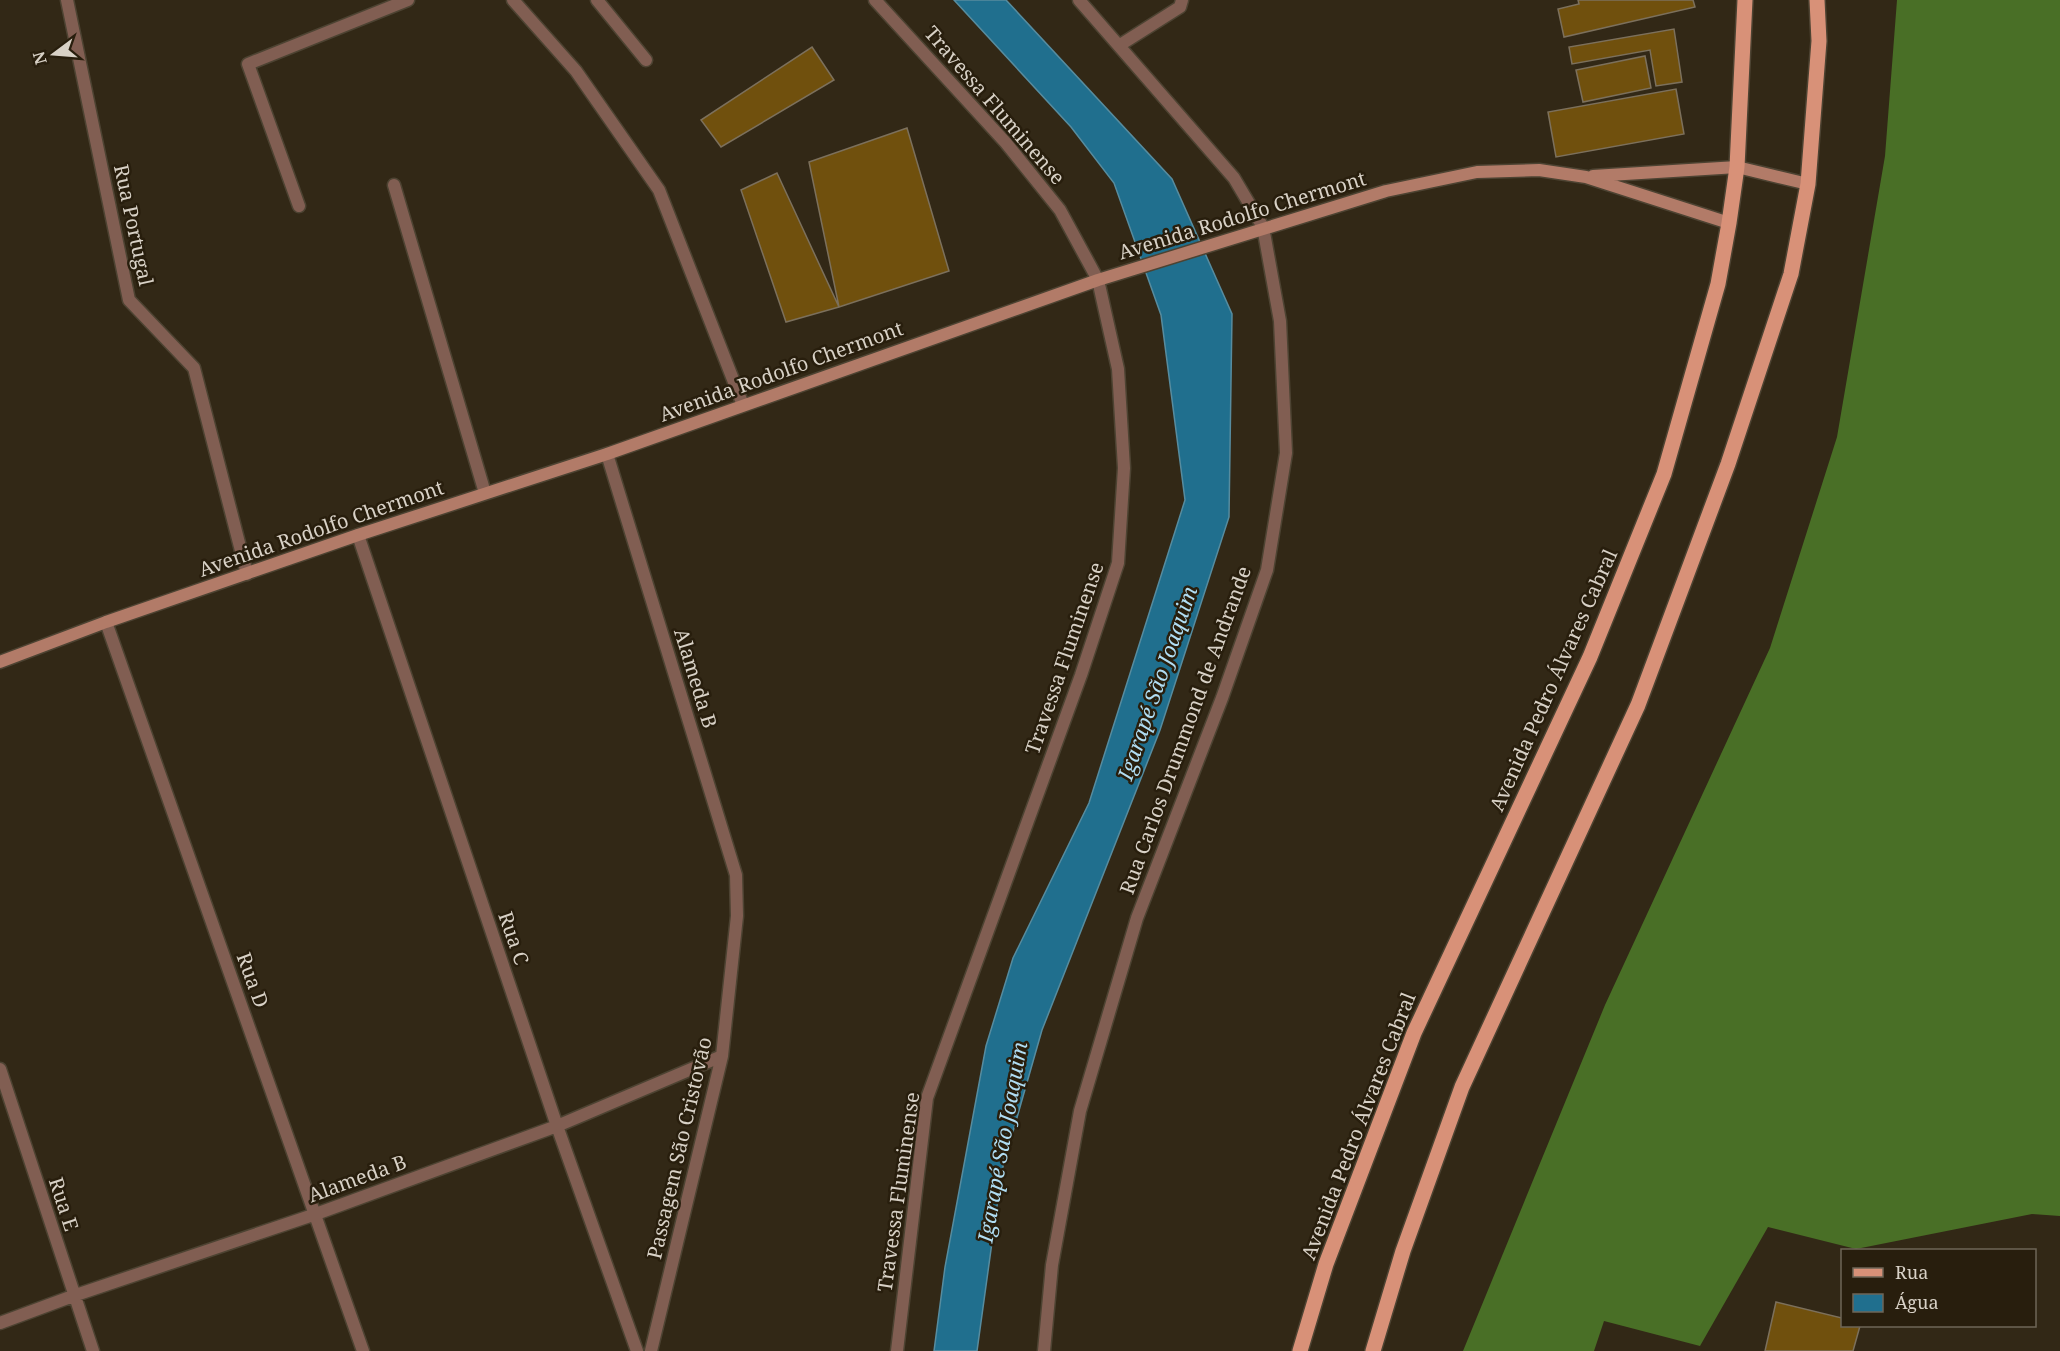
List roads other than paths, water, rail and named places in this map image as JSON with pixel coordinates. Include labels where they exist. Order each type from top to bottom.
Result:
[{"type":"main road","name":"Avenida Pedro Álvares Cabral","points":[[1300,1351],[1326,1264],[1414,1033],[1590,657],[1664,474],[1718,284],[1729,223],[1737,167],[1745,0]]},
{"type":"main road","points":[[1373,1351],[1403,1251],[1462,1087],[1633,715],[1728,464],[1787,285],[1808,184],[1819,41],[1817,0]]},
{"type":"main road","name":"Avenida Rodolfo Chermont","points":[[1586,177],[1737,167],[1808,184]]},
{"type":"main road","name":"Avenida Rodolfo Chermont","points":[[0,662],[106,622],[358,535],[607,454],[1098,280],[1263,227],[1386,191],[1477,172],[1539,170],[1586,177],[1729,223]]},
{"type":"street","name":"Rua Portugal","points":[[67,0],[129,300],[194,368],[247,574]]},
{"type":"street","points":[[299,206],[248,64],[408,0]]},
{"type":"street","points":[[513,0],[576,72],[659,190],[743,405]]},
{"type":"street","points":[[597,0],[646,60]]},
{"type":"street","name":"Travessa Fluminense","points":[[875,0],[1006,143],[1060,210],[1098,280],[1118,369],[1124,468],[1118,563],[1082,675],[927,1098],[897,1351]]},
{"type":"street","name":"Rua Carlos Drummond de Andrande","points":[[1044,1351],[1052,1265],[1080,1111],[1137,918],[1222,698],[1267,570],[1286,453],[1280,321],[1263,227],[1234,178],[1079,0]]},
{"type":"street","points":[[1120,45],[1180,7],[1182,0]]},
{"type":"street","points":[[394,185],[485,493]]},
{"type":"street","name":"Alameda B","points":[[607,454],[736,875],[737,916]]},
{"type":"street","name":"Rua C","points":[[358,535],[557,1126],[638,1351]]},
{"type":"street","name":"Rua D","points":[[106,622],[363,1351]]},
{"type":"street","name":"Passagem São Cristovão","points":[[651,1351],[722,1056],[737,916]]},
{"type":"street","name":"Alameda B","points":[[0,1323],[316,1214],[557,1126],[722,1056]]},
{"type":"street","name":"Rua E","points":[[0,1070],[93,1351]]},
{"type":"water","name":"Igarapé São Joaquim","points":[[954,0],[1006,0],[1172,179],[1232,314],[1229,517],[1160,730],[1042,1030],[1002,1170],[977,1351],[934,1351],[945,1267],[986,1046],[1013,958],[1089,803],[1185,500],[1161,315],[1114,183],[1071,127]]}]
